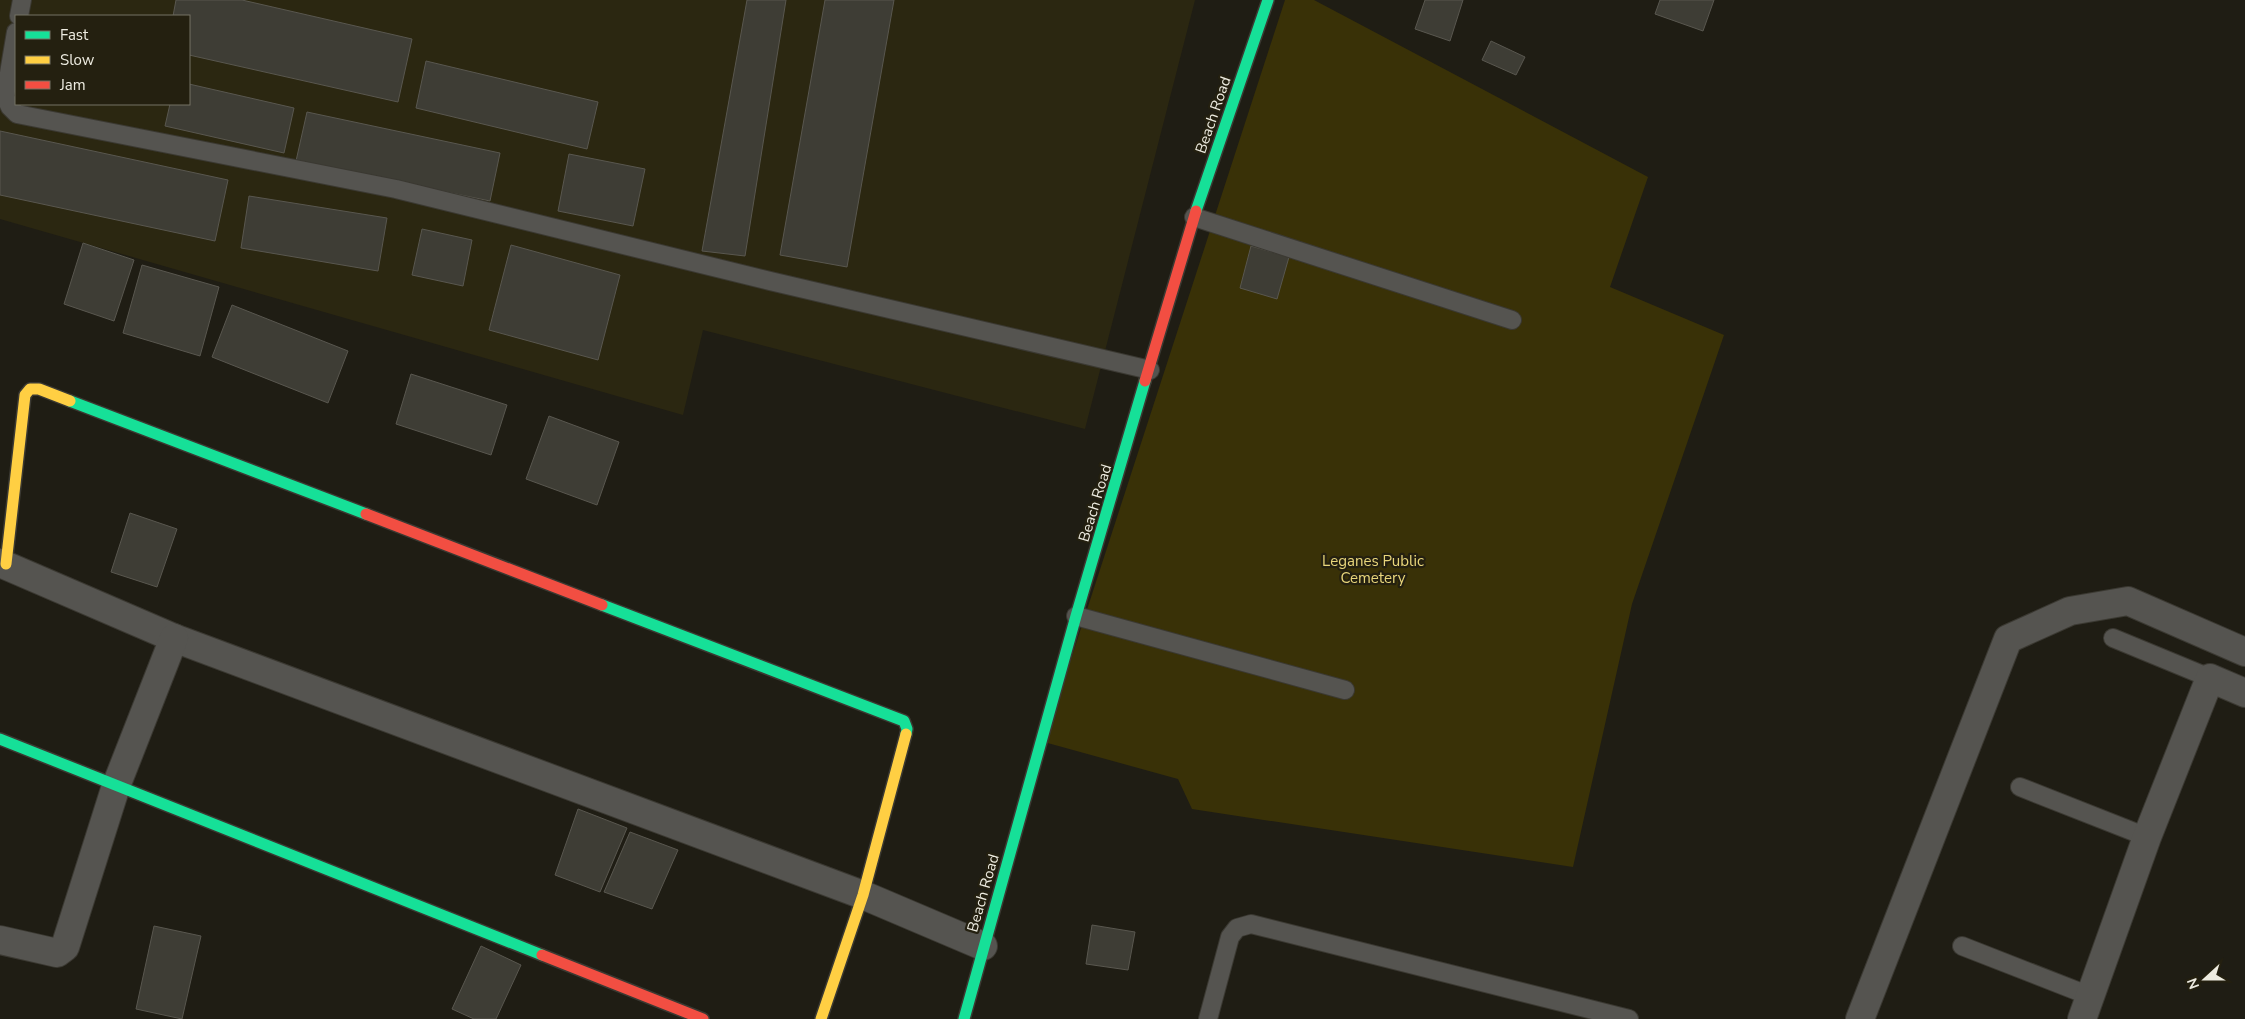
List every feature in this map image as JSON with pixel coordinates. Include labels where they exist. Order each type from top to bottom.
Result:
[{"type":"street","name":"Beach Road","points":[[964,1019],[1076,616],[1194,217],[1268,0]]},
{"type":"street","points":[[821,1019],[864,895],[907,729],[904,721],[39,389],[30,390],[25,395],[3,563],[174,638],[864,895],[984,946]]},
{"type":"street","points":[[1860,1019],[2008,639],[2070,611],[2128,601],[2245,652]]},
{"type":"street","points":[[0,940],[57,953],[65,947],[116,786],[174,638]]},
{"type":"street","points":[[2086,1008],[2147,837],[2210,678],[2245,693]]},
{"type":"street","points":[[0,739],[703,1019]]},
{"type":"lane","points":[[19,15],[22,0]]},
{"type":"lane","points":[[15,38],[5,97],[10,107],[18,114],[396,190],[760,279],[1150,370]]},
{"type":"lane","points":[[1194,217],[1512,320]]},
{"type":"lane","points":[[1076,616],[1345,690]]},
{"type":"lane","points":[[2113,638],[2210,678]]},
{"type":"lane","points":[[2020,788],[2147,837]]},
{"type":"lane","points":[[1208,1019],[1230,937],[1237,928],[1251,924],[1629,1019]]},
{"type":"lane","points":[[1962,946],[2086,1008]]},
{"type":"shaded area","points":[[0,0],[1195,0],[1085,429],[703,330],[683,415],[0,219]]},
{"type":"green space","name":"Leganes Public Cemetery","points":[[1285,0],[1314,0],[1648,177],[1610,287],[1724,335],[1632,604],[1573,867],[1192,809],[1178,779],[1044,742]]},
{"type":"building","points":[[176,0],[242,0],[412,39],[398,102],[190,55],[190,15],[173,15]]},
{"type":"building","points":[[747,0],[786,0],[745,256],[702,251]]},
{"type":"building","points":[[825,0],[894,0],[847,267],[780,255]]},
{"type":"building","points":[[1425,0],[1463,0],[1450,41],[1415,29]]},
{"type":"building","points":[[1660,0],[1714,0],[1703,31],[1655,14]]},
{"type":"building","points":[[1491,41],[1525,57],[1516,75],[1482,60]]},
{"type":"building","points":[[426,61],[598,102],[587,149],[416,108]]},
{"type":"building","points":[[190,84],[294,108],[284,153],[165,126],[170,105],[190,105]]},
{"type":"building","points":[[307,112],[500,153],[490,201],[296,161]]},
{"type":"building","points":[[0,131],[228,180],[215,241],[0,195]]},
{"type":"building","points":[[569,154],[645,169],[633,226],[558,211]]},
{"type":"building","points":[[249,196],[387,218],[378,271],[241,248]]},
{"type":"building","points":[[422,229],[472,240],[463,286],[412,275]]},
{"type":"building","points":[[83,243],[134,260],[114,321],[64,304]]},
{"type":"building","points":[[511,245],[620,275],[598,360],[489,330]]},
{"type":"building","points":[[1251,246],[1289,257],[1277,299],[1240,288]]},
{"type":"building","points":[[142,265],[219,287],[200,356],[123,333]]},
{"type":"building","points":[[232,305],[348,351],[328,403],[212,357]]},
{"type":"building","points":[[411,374],[507,405],[491,455],[396,424]]},
{"type":"building","points":[[549,416],[619,442],[597,505],[526,479]]},
{"type":"building","points":[[130,513],[177,529],[157,587],[111,572]]},
{"type":"building","points":[[578,809],[627,828],[600,892],[555,875]]},
{"type":"building","points":[[630,832],[678,850],[652,909],[604,892]]},
{"type":"building","points":[[1092,925],[1135,932],[1128,970],[1086,964]]},
{"type":"building","points":[[154,926],[201,936],[182,1019],[136,1009]]},
{"type":"building","points":[[481,946],[521,965],[496,1019],[474,1019],[452,1009]]},
{"type":"traffic: fast","points":[[1196,211],[1268,0]]},
{"type":"traffic: fast","points":[[964,1019],[1076,616],[1145,381]]},
{"type":"traffic: fast","points":[[70,401],[366,514]]},
{"type":"traffic: fast","points":[[602,605],[904,721],[907,729],[906,734]]},
{"type":"traffic: fast","points":[[0,739],[542,955]]},
{"type":"traffic: slow","points":[[6,564],[25,395],[30,389],[39,389],[70,401]]},
{"type":"traffic: slow","points":[[821,1019],[863,895],[906,734]]},
{"type":"traffic: jam","points":[[1145,381],[1196,211]]},
{"type":"traffic: jam","points":[[366,514],[602,605]]},
{"type":"traffic: jam","points":[[542,955],[703,1019]]}]
